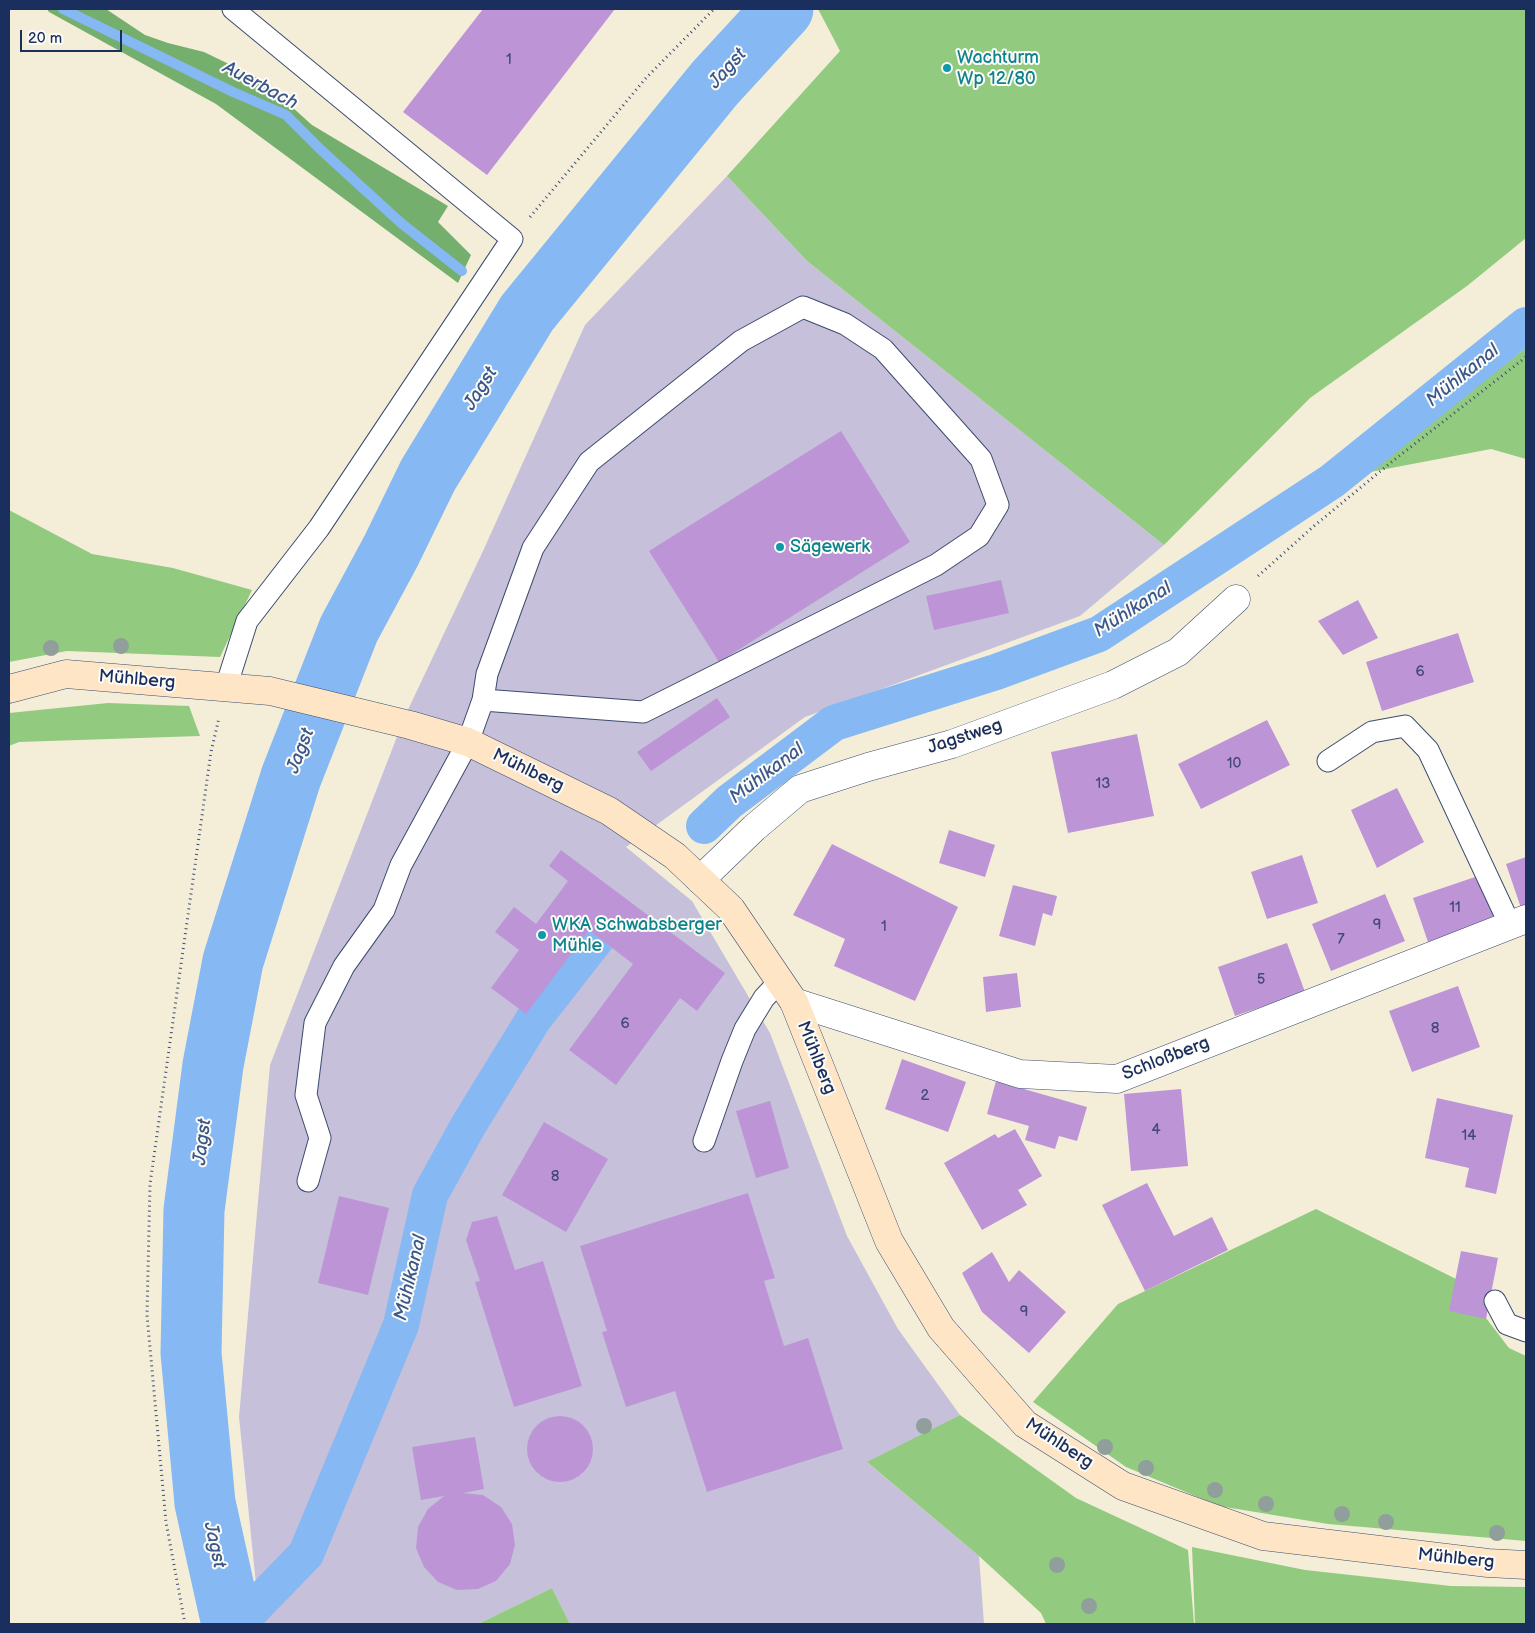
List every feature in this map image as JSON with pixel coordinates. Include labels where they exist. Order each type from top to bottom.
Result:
[{"type":"street","name":"Jagstweg","points":[[700,880],[754,828],[800,789],[868,767],[952,744],[1113,685],[1178,652],[1236,599]]},
{"type":"street","name":"Mühlberg","points":[[9,689],[66,674],[270,691],[410,725],[468,742],[609,811],[674,856],[731,909],[787,991],[889,1241],[941,1328],[1024,1424],[1123,1486],[1263,1536],[1488,1563],[1526,1565]]},
{"type":"street","name":"Schloßberg","points":[[787,991],[1020,1074],[1117,1079],[1518,922]]},
{"type":"lane","points":[[226,687],[247,621],[320,528],[512,239],[233,9]]},
{"type":"lane","points":[[308,1182],[320,1138],[306,1094],[315,1023],[344,966],[384,910],[401,865],[468,742],[483,700],[487,674],[533,548],[589,462],[741,341],[803,307],[845,324],[883,350],[981,459],[998,505],[979,536],[936,565],[643,712],[483,700]]},
{"type":"lane","points":[[1328,761],[1372,732],[1405,726],[1428,750],[1518,922]]},
{"type":"lane","points":[[704,1141],[732,1060],[745,1029],[764,998],[787,991]]},
{"type":"lane","points":[[1495,1301],[1507,1324],[1526,1331]]},
{"type":"path","points":[[512,239],[646,78],[714,9]]},
{"type":"path","points":[[1236,599],[1260,574],[1314,526],[1394,460],[1526,357]]},
{"type":"path","points":[[185,1624],[166,1522],[147,1315],[150,1184],[211,752],[226,687]]},
{"type":"shaded area","points":[[727,176],[807,261],[1164,545],[1080,616],[805,717],[626,847],[692,901],[770,1033],[847,1236],[898,1329],[960,1415],[868,1463],[979,1556],[984,1624],[570,1624],[552,1588],[478,1624],[260,1624],[239,1417],[270,1065],[405,716],[483,551],[585,325]]},
{"type":"green space","points":[[47,9],[106,9],[145,35],[204,52],[262,80],[312,125],[448,206],[438,222],[471,255],[458,283],[216,104],[49,12]]},
{"type":"green space","points":[[818,9],[1526,9],[1526,238],[1467,286],[1310,398],[1164,545],[807,261],[727,176],[840,51]]},
{"type":"green space","points":[[1526,348],[1526,459],[1491,449],[1365,473]]},
{"type":"green space","points":[[9,510],[92,554],[173,568],[252,590],[220,657],[67,651],[9,662]]},
{"type":"green space","points":[[108,703],[189,706],[200,736],[19,742],[9,746],[9,713]]},
{"type":"green space","points":[[1316,1209],[1456,1279],[1509,1348],[1526,1356],[1526,1541],[1328,1524],[1219,1506],[1126,1467],[1033,1402],[1118,1304]]},
{"type":"green space","points":[[960,1415],[1076,1498],[1188,1550],[1194,1624],[1046,1624],[1041,1613],[979,1556],[867,1462]]},
{"type":"green space","points":[[1192,1547],[1305,1570],[1451,1586],[1526,1587],[1526,1624],[1195,1624]]},
{"type":"green space","points":[[552,1588],[570,1624],[478,1624]]},
{"type":"building","points":[[483,9],[615,9],[487,175],[403,112]]},
{"type":"building","name":"Sägewerk","points":[[841,431],[910,542],[719,662],[649,551]]},
{"type":"building","points":[[1001,580],[1009,613],[934,630],[926,596]]},
{"type":"building","points":[[1358,600],[1378,638],[1343,655],[1318,621]]},
{"type":"building","points":[[1458,633],[1474,682],[1382,711],[1366,662]]},
{"type":"building","points":[[717,698],[730,717],[651,771],[637,752]]},
{"type":"building","points":[[1267,720],[1290,765],[1201,809],[1178,764]]},
{"type":"building","points":[[1137,734],[1154,816],[1068,833],[1051,752]]},
{"type":"building","points":[[1397,788],[1424,842],[1377,868],[1351,810]]},
{"type":"building","points":[[949,830],[995,845],[985,877],[939,863]]},
{"type":"building","points":[[832,844],[958,907],[915,1001],[834,966],[845,939],[793,915]]},
{"type":"building","name":"WKA Schwabsberger Mühle","points":[[561,850],[725,973],[697,1011],[680,998],[616,1085],[569,1050],[633,964],[589,930],[526,1014],[491,988],[519,950],[495,932],[514,907],[536,924],[568,881],[549,866]]},
{"type":"building","points":[[1302,855],[1318,903],[1267,919],[1251,872]]},
{"type":"building","points":[[1526,857],[1526,906],[1521,908],[1506,864]]},
{"type":"building","points":[[1481,875],[1497,918],[1428,942],[1413,898]]},
{"type":"building","points":[[1013,885],[1057,896],[1052,916],[1043,913],[1035,946],[999,936]]},
{"type":"building","points":[[1385,894],[1405,941],[1331,971],[1312,924]]},
{"type":"building","points":[[1287,943],[1305,992],[1235,1016],[1218,967]]},
{"type":"building","points":[[1017,973],[1021,1007],[986,1012],[983,977]]},
{"type":"building","points":[[1458,986],[1480,1047],[1412,1072],[1389,1011]]},
{"type":"building","points":[[902,1059],[966,1082],[948,1132],[885,1109]]},
{"type":"building","points":[[996,1081],[1087,1107],[1077,1141],[1059,1136],[1055,1149],[1025,1140],[1029,1126],[987,1114]]},
{"type":"building","points":[[1181,1089],[1188,1166],[1131,1171],[1124,1094]]},
{"type":"building","points":[[1437,1098],[1513,1115],[1496,1194],[1465,1187],[1469,1168],[1425,1158]]},
{"type":"building","points":[[770,1101],[789,1168],[756,1178],[736,1111]]},
{"type":"building","points":[[544,1122],[608,1159],[566,1232],[502,1195]]},
{"type":"building","points":[[1015,1129],[1042,1176],[1018,1190],[1027,1205],[982,1230],[944,1163],[995,1134],[998,1138]]},
{"type":"building","points":[[1147,1183],[1174,1236],[1212,1217],[1228,1250],[1145,1291],[1102,1205]]},
{"type":"building","points":[[748,1193],[775,1278],[764,1281],[784,1346],[808,1338],[843,1449],[707,1492],[675,1391],[626,1407],[602,1332],[607,1331],[580,1246]]},
{"type":"building","points":[[339,1196],[389,1208],[368,1295],[318,1283]]},
{"type":"building","points":[[497,1216],[515,1270],[543,1261],[582,1386],[514,1407],[475,1282],[480,1281],[466,1240],[472,1222]]},
{"type":"building","points":[[1461,1251],[1498,1258],[1486,1319],[1449,1311]]},
{"type":"building","points":[[992,1252],[1009,1282],[1019,1270],[1066,1312],[1029,1353],[982,1312],[962,1273]]},
{"type":"building","points":[[560,1416],[573,1419],[583,1426],[590,1436],[593,1449],[590,1462],[583,1472],[573,1479],[560,1482],[547,1479],[537,1472],[530,1462],[527,1449],[530,1436],[537,1426],[547,1419]]},
{"type":"building","points":[[475,1437],[484,1489],[463,1493],[483,1495],[501,1507],[512,1524],[515,1545],[510,1564],[496,1581],[478,1589],[457,1590],[438,1582],[424,1567],[416,1548],[418,1527],[428,1509],[444,1496],[421,1500],[412,1447]]},
{"type":"waterway","name":"Auerbach","points":[[63,9],[233,92],[286,115],[320,149],[401,223],[462,271]]},
{"type":"waterway","name":"Jagst","points":[[232,1624],[205,1503],[191,1353],[194,1210],[213,1065],[233,961],[291,777],[349,629],[391,551],[428,475],[527,313],[715,83],[783,9]]},
{"type":"waterway","name":"Mühlkanal","points":[[704,826],[729,802],[834,723],[996,672],[1099,634],[1332,481],[1526,325]]},
{"type":"waterway","name":"Mühlkanal","points":[[238,1624],[306,1554],[401,1325],[430,1195],[468,1126],[533,1020],[598,937]]},
{"type":"place","name":"Wachturm Wp 12/80","points":[[947,68]]},
{"type":"place","name":"Sägewerk","points":[[780,547]]},
{"type":"place","name":"WKA Schwabsberger Mühle","points":[[542,935]]}]
